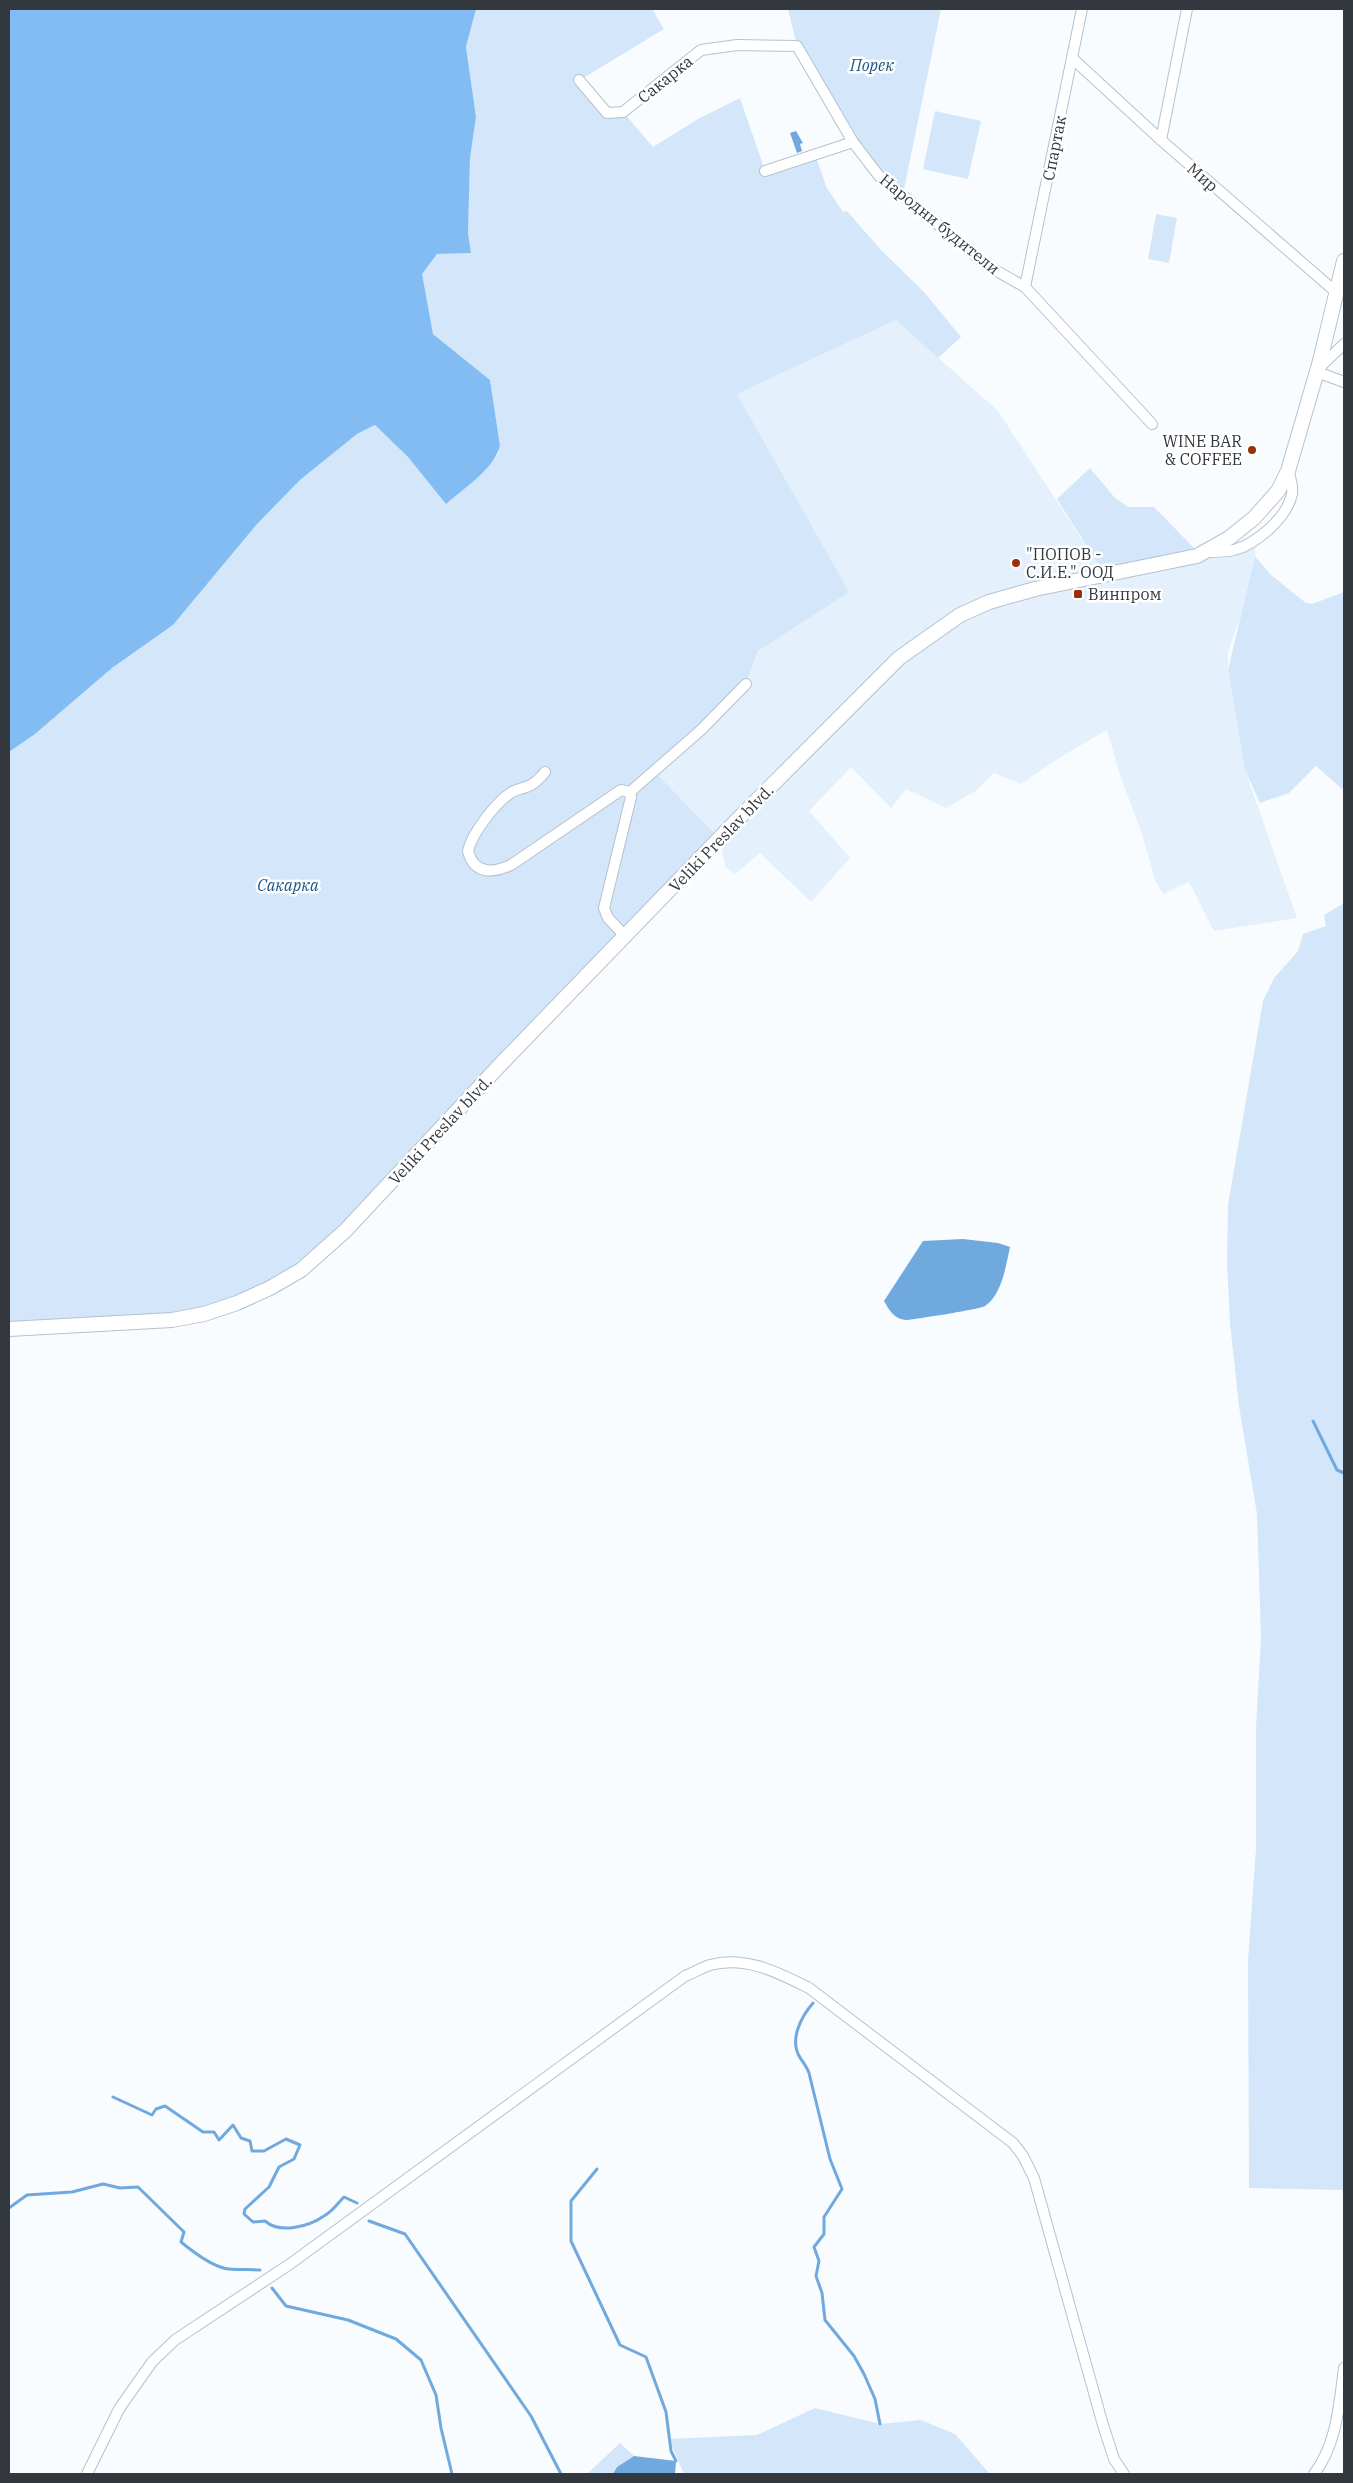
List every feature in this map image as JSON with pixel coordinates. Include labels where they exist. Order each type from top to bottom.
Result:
[{"type":"main road","name":"Veliki Preslav blvd.","points":[[9,1329],[172,1320],[204,1314],[237,1304],[301,1270],[345,1230],[499,1066],[879,676],[937,630],[960,615],[989,602],[1035,590],[1197,556],[1229,538],[1254,518],[1278,491],[1288,471],[1338,302],[1344,261]]},
{"type":"main road","name":"Veliki Preslav blvd.","points":[[1168,561],[1201,545],[1242,516],[1270,485],[1297,442]]},
{"type":"street","name":"Спартак","points":[[1025,286],[1082,9]]},
{"type":"street","points":[[1160,140],[1187,9]]},
{"type":"street","name":"Сакарка","points":[[580,80],[608,113],[623,112],[702,50],[737,45],[796,46]]},
{"type":"street","name":"Народни будители","points":[[796,46],[854,142],[879,176],[988,266],[1025,286],[1152,424]]},
{"type":"street","name":"Мир","points":[[1072,58],[1338,302]]},
{"type":"street","points":[[765,171],[854,142]]},
{"type":"street","points":[[1344,344],[1317,371],[1344,382]]},
{"type":"street","points":[[630,792],[701,730],[746,684]]},
{"type":"street","points":[[545,772],[536,782],[526,788],[513,791],[480,824],[470,840],[468,852],[476,865],[487,871],[496,871],[511,864],[621,790],[630,792]]},
{"type":"street","points":[[626,937],[608,918],[604,908],[631,797],[630,792]]},
{"type":"street","points":[[87,2474],[128,2396],[152,2362],[175,2340],[290,2264],[685,1976],[710,1965],[740,1962],[773,1970],[809,1988],[1013,2143],[1023,2156],[1034,2178],[1103,2425],[1114,2459],[1124,2474]]},
{"type":"street","points":[[1314,2474],[1323,2463],[1337,2426],[1344,2368]]},
{"type":"shaded area","points":[[9,9],[476,9],[466,47],[476,117],[470,158],[468,233],[471,253],[437,254],[422,274],[433,334],[490,380],[500,446],[492,463],[446,504],[408,457],[375,425],[357,434],[300,480],[257,524],[173,625],[112,668],[35,734],[9,752]]},
{"type":"shaded area","points":[[796,131],[803,143],[800,144],[802,151],[797,153],[790,133]]},
{"type":"shaded area","points":[[896,320],[998,411],[1105,575],[1220,552],[1256,538],[1255,556],[1240,618],[1228,652],[1228,670],[1245,770],[1297,918],[1214,931],[1189,882],[1163,894],[1155,880],[1142,834],[1120,775],[1107,730],[1064,755],[1021,784],[994,773],[977,790],[946,808],[906,789],[891,808],[851,767],[809,811],[850,858],[811,902],[760,853],[735,874],[725,866],[720,839],[654,771],[746,684],[758,651],[848,592],[737,394]]},
{"type":"shaded area","points":[[963,1239],[998,1243],[1010,1247],[1005,1271],[996,1295],[991,1301],[981,1307],[911,1320],[898,1318],[892,1314],[884,1301],[923,1241]]},
{"type":"shaded area","points":[[634,2456],[676,2461],[675,2474],[613,2474],[617,2467]]},
{"type":"green space","name":"Сакарка","points":[[476,9],[652,9],[664,29],[580,80],[607,113],[623,112],[653,147],[698,119],[740,98],[765,171],[815,155],[827,188],[843,212],[847,211],[881,250],[924,292],[961,337],[938,358],[896,320],[737,394],[849,592],[758,651],[746,684],[654,771],[720,839],[301,1270],[204,1314],[9,1329],[9,752],[35,734],[112,668],[173,625],[257,524],[300,480],[357,434],[375,425],[408,457],[446,503],[498,455],[500,446],[490,380],[433,334],[421,274],[437,254],[471,253],[468,233],[470,158],[476,117],[466,47]]},
{"type":"green space","name":"Порек","points":[[788,9],[941,9],[903,194],[879,176],[797,46]]},
{"type":"green space","points":[[935,111],[981,121],[968,179],[923,169]]},
{"type":"green space","points":[[1156,214],[1177,218],[1169,263],[1148,259]]},
{"type":"green space","points":[[1090,468],[1115,498],[1128,507],[1154,507],[1195,549],[1168,561],[1105,575],[1057,499]]},
{"type":"green space","points":[[1255,556],[1271,575],[1306,603],[1312,604],[1344,592],[1344,787],[1342,789],[1316,766],[1289,793],[1260,803],[1245,770],[1228,670]]},
{"type":"green space","points":[[1344,903],[1344,2190],[1249,2188],[1248,1961],[1256,1849],[1256,1727],[1261,1638],[1257,1514],[1239,1406],[1230,1323],[1227,1263],[1228,1205],[1263,1001],[1274,978],[1298,951],[1303,934],[1326,926],[1324,915]]},
{"type":"green space","points":[[815,2408],[880,2424],[921,2420],[955,2434],[990,2474],[684,2474],[669,2439],[757,2435]]},
{"type":"green space","points":[[620,2443],[634,2456],[617,2467],[613,2474],[587,2474]]},
{"type":"waterway","points":[[1313,1421],[1337,1470],[1344,1473]]},
{"type":"waterway","points":[[813,2003],[804,2015],[798,2030],[796,2037],[797,2052],[809,2073],[830,2159],[842,2189],[824,2217],[824,2234],[814,2247],[819,2261],[816,2276],[822,2293],[825,2320],[854,2356],[864,2374],[875,2399],[880,2424]]},
{"type":"waterway","points":[[113,2097],[152,2115],[156,2109],[165,2106],[203,2132],[214,2132],[219,2140],[233,2125],[241,2138],[250,2141],[252,2151],[264,2151],[286,2139],[300,2145],[294,2159],[279,2167],[269,2187],[245,2209],[244,2214],[253,2222],[265,2221],[278,2227],[294,2228],[310,2223],[327,2214],[344,2197],[357,2203]]},
{"type":"waterway","points":[[597,2169],[571,2201],[571,2241],[620,2345],[646,2357],[666,2412],[671,2451],[676,2461]]},
{"type":"waterway","points":[[9,2208],[27,2195],[72,2192],[103,2184],[120,2188],[138,2187],[184,2232],[181,2242],[197,2254],[223,2268],[260,2270]]},
{"type":"waterway","points":[[369,2221],[405,2234],[531,2416],[561,2474]]},
{"type":"waterway","points":[[272,2288],[286,2306],[348,2320],[396,2339],[421,2360],[436,2395],[441,2428],[452,2474]]},
{"type":"place","name":"WINE BAR & COFFEE","points":[[1252,450]]},
{"type":"place","name":"\"ПОПОВ - С.И.Е.\" ООД","points":[[1016,563]]},
{"type":"place","name":"Винпром","points":[[1078,594]]}]
